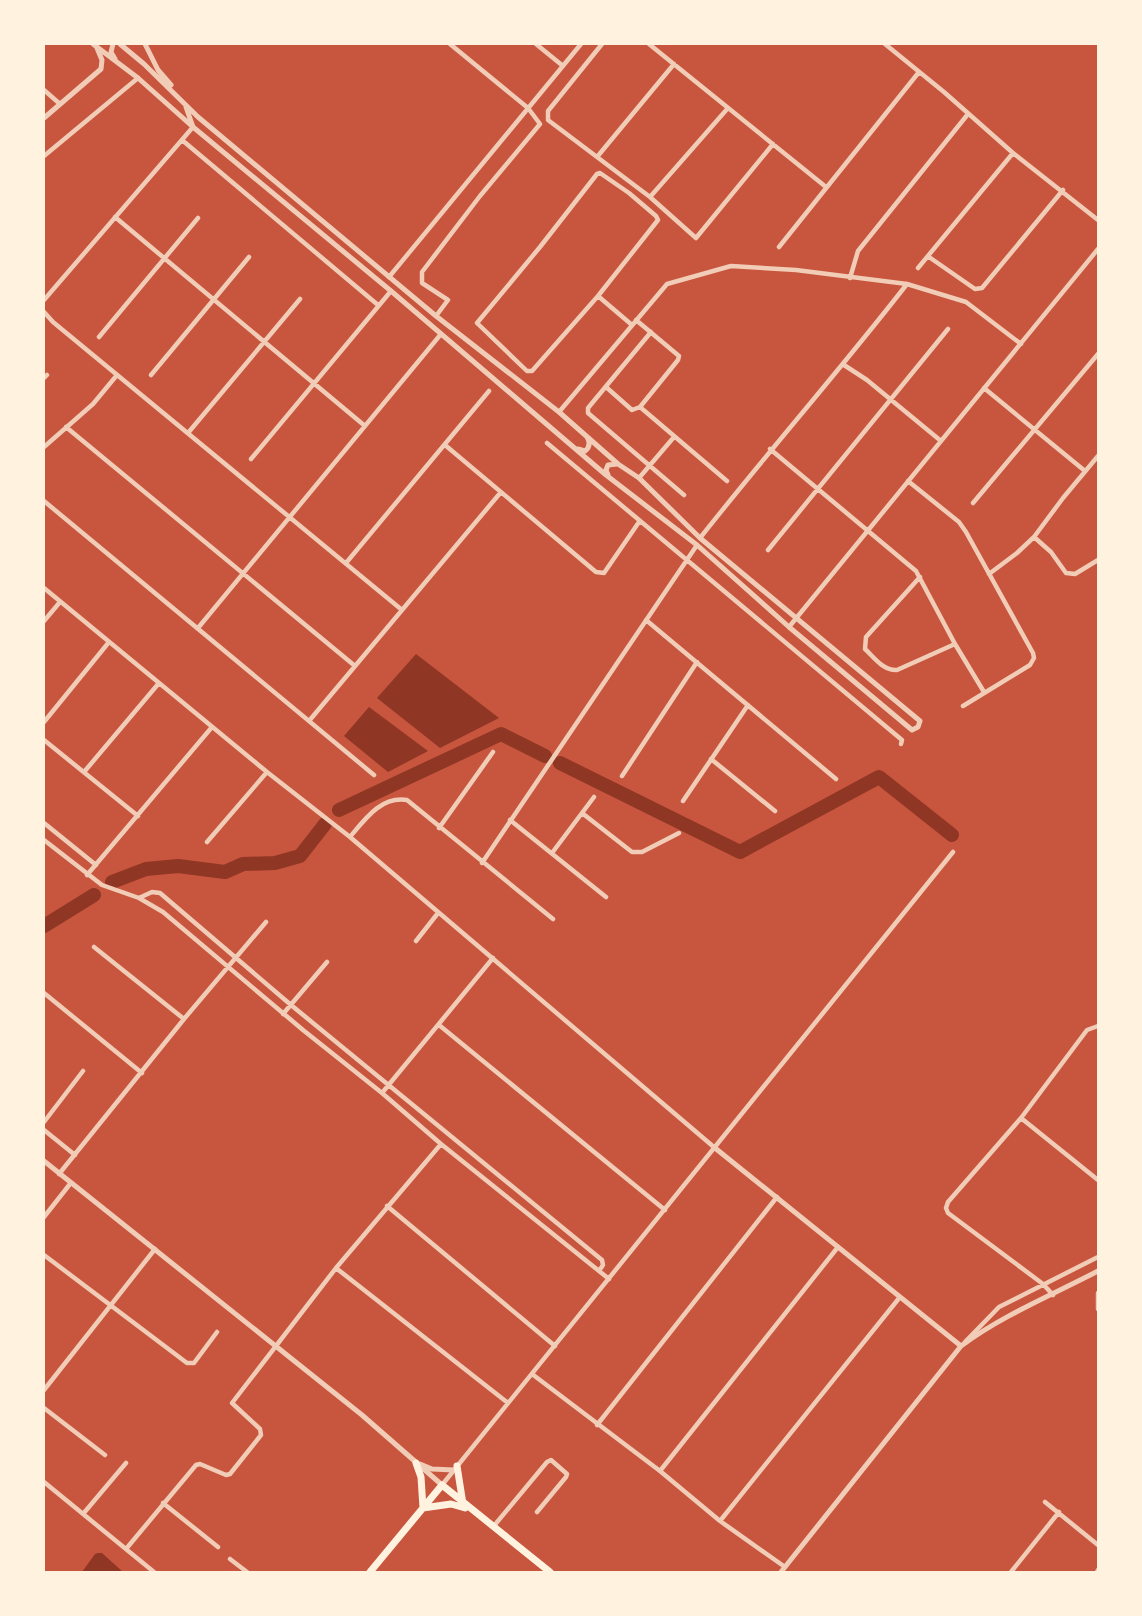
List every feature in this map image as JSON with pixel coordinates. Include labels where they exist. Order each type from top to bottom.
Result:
[{"type":"main road","points":[[416,1463],[421,1477],[423,1508]]},
{"type":"main road","points":[[455,1468],[464,1504]]},
{"type":"main road","points":[[370,1572],[442,1485],[550,1572]]},
{"type":"main road","points":[[423,1508],[451,1504],[471,1510]]},
{"type":"street","points":[[113,44],[111,51],[118,62]]},
{"type":"street","points":[[95,45],[138,78],[574,448],[697,545],[789,627],[912,730],[918,727],[920,722],[700,538],[639,478],[618,464],[559,412],[389,277],[198,117],[120,44]]},
{"type":"street","points":[[145,44],[152,60],[176,91],[177,96]]},
{"type":"street","points":[[436,316],[448,300],[422,283],[422,272],[480,196],[539,128],[539,121],[528,108],[450,44]]},
{"type":"street","points":[[536,44],[563,66]]},
{"type":"street","points":[[389,277],[581,44]]},
{"type":"street","points":[[602,44],[548,111],[548,120],[650,197],[696,238],[773,144]]},
{"type":"street","points":[[649,44],[826,187]]},
{"type":"street","points":[[885,44],[1013,153],[1063,190],[1098,220]]},
{"type":"street","points":[[44,118],[100,69],[102,60],[95,45]]},
{"type":"street","points":[[597,157],[674,64]]},
{"type":"street","points":[[779,247],[919,72]]},
{"type":"street","points":[[44,156],[138,78]]},
{"type":"street","points":[[44,90],[60,104]]},
{"type":"street","points":[[182,101],[190,114],[193,127]]},
{"type":"street","points":[[650,197],[728,108]]},
{"type":"street","points":[[850,278],[858,251],[968,114]]},
{"type":"street","points":[[44,300],[193,127]]},
{"type":"street","points":[[182,140],[378,305]]},
{"type":"street","points":[[918,268],[1013,153]]},
{"type":"street","points":[[597,174],[603,175],[629,193],[658,220],[598,296],[532,371],[527,371],[477,323],[597,174]]},
{"type":"street","points":[[929,257],[975,289],[982,288],[1063,190]]},
{"type":"street","points":[[115,217],[365,426]]},
{"type":"street","points":[[99,337],[198,218]]},
{"type":"street","points":[[789,627],[1098,249]]},
{"type":"street","points":[[151,375],[249,258]]},
{"type":"street","points":[[559,412],[667,284],[731,266],[796,270],[907,284],[966,302],[1021,344]]},
{"type":"street","points":[[700,538],[770,449],[844,365],[907,284]]},
{"type":"street","points":[[251,459],[390,291]]},
{"type":"street","points":[[598,296],[634,323],[651,332],[679,356],[640,407],[632,410],[606,387]]},
{"type":"street","points":[[188,433],[300,299]]},
{"type":"street","points":[[44,312],[53,322],[402,610]]},
{"type":"street","points":[[768,550],[948,329]]},
{"type":"street","points":[[651,332],[588,408],[590,416],[684,495]]},
{"type":"street","points":[[198,628],[441,334]]},
{"type":"street","points":[[973,503],[1098,354]]},
{"type":"street","points":[[844,365],[941,441]]},
{"type":"street","points":[[44,447],[93,404],[117,375]]},
{"type":"street","points":[[984,388],[1085,471]]},
{"type":"street","points":[[346,563],[489,391]]},
{"type":"street","points":[[640,407],[727,481]]},
{"type":"street","points":[[66,427],[355,666]]},
{"type":"street","points":[[574,448],[585,451],[588,449],[586,435]]},
{"type":"street","points":[[639,478],[674,437]]},
{"type":"street","points":[[547,443],[902,740],[901,744]]},
{"type":"street","points":[[445,445],[600,573],[604,573],[639,522]]},
{"type":"street","points":[[770,449],[916,571],[984,692]]},
{"type":"street","points":[[989,574],[1034,537],[1098,456]]},
{"type":"street","points":[[611,478],[606,470],[608,465],[618,464]]},
{"type":"street","points":[[908,481],[959,522],[1033,653],[1034,658],[1030,665],[963,706]]},
{"type":"street","points":[[309,721],[501,492]]},
{"type":"street","points":[[44,501],[374,775]]},
{"type":"street","points":[[1034,537],[1051,552],[1066,573],[1075,574],[1098,560]]},
{"type":"street","points":[[482,863],[697,545]]},
{"type":"street","points":[[920,577],[866,637],[865,649],[886,669],[892,671],[955,644]]},
{"type":"street","points":[[44,588],[267,772],[350,837],[715,1148],[961,1346]]},
{"type":"street","points":[[44,621],[60,602]]},
{"type":"street","points":[[646,620],[836,779]]},
{"type":"street","points":[[44,722],[109,642]]},
{"type":"street","points":[[622,776],[697,663]]},
{"type":"street","points":[[84,772],[159,683]]},
{"type":"street","points":[[682,801],[747,705]]},
{"type":"street","points":[[87,875],[212,727]]},
{"type":"street","points":[[44,740],[138,816]]},
{"type":"street","points":[[439,828],[493,752]]},
{"type":"street","points":[[711,759],[775,811]]},
{"type":"street","points":[[207,842],[267,772]]},
{"type":"street","points":[[552,853],[594,797]]},
{"type":"street","points":[[350,837],[374,809],[400,799],[407,800],[552,919]]},
{"type":"street","points":[[582,813],[632,852],[642,852],[679,833]]},
{"type":"street","points":[[510,820],[606,897]]},
{"type":"street","points":[[44,823],[96,865]]},
{"type":"street","points":[[44,840],[87,875],[114,891],[139,898],[163,912],[283,1014],[609,1279]]},
{"type":"street","points":[[44,1161],[362,1415],[442,1485],[953,852]]},
{"type":"street","points":[[139,898],[152,892],[160,893],[235,959],[602,1260],[603,1264],[599,1271]]},
{"type":"street","points":[[416,941],[438,913]]},
{"type":"street","points":[[59,1174],[266,922]]},
{"type":"street","points":[[94,947],[184,1019]]},
{"type":"street","points":[[382,1093],[493,958]]},
{"type":"street","points":[[283,1014],[327,962]]},
{"type":"street","points":[[44,993],[142,1073]]},
{"type":"street","points":[[439,1025],[665,1210]]},
{"type":"street","points":[[1053,1295],[1043,1284],[948,1213],[946,1208],[948,1202],[1021,1118],[1087,1030],[1098,1026]]},
{"type":"street","points":[[44,1122],[83,1071]]},
{"type":"street","points":[[1021,1118],[1098,1180]]},
{"type":"street","points":[[44,1130],[75,1155]]},
{"type":"street","points":[[126,1549],[196,1465],[201,1464],[226,1475],[230,1474],[261,1435],[258,1426],[232,1403],[336,1269],[441,1144]]},
{"type":"street","points":[[44,1217],[70,1184]]},
{"type":"street","points":[[597,1425],[777,1197]]},
{"type":"street","points":[[387,1206],[555,1346]]},
{"type":"street","points":[[660,1471],[838,1247]]},
{"type":"street","points":[[44,1390],[155,1249]]},
{"type":"street","points":[[44,1254],[187,1363],[194,1363],[217,1332]]},
{"type":"street","points":[[532,1374],[660,1471],[783,1570],[961,1346],[999,1307],[1098,1257]]},
{"type":"street","points":[[336,1269],[508,1403]]},
{"type":"street","points":[[961,1346],[982,1330],[1098,1271]]},
{"type":"street","points":[[1098,1293],[1098,1309]]},
{"type":"street","points":[[720,1521],[900,1297]]},
{"type":"street","points":[[44,1408],[105,1455]]},
{"type":"street","points":[[493,1527],[551,1460],[567,1474],[537,1512]]},
{"type":"street","points":[[83,1514],[126,1463]]},
{"type":"street","points":[[416,1463],[432,1469],[455,1468]]},
{"type":"street","points":[[44,1482],[154,1572]]},
{"type":"street","points":[[1045,1502],[1098,1545]]},
{"type":"street","points":[[163,1503],[218,1547]]},
{"type":"street","points":[[1011,1572],[1059,1512]]},
{"type":"street","points":[[230,1559],[247,1572]]},
{"type":"shaded area","points":[[416,654],[499,718],[440,748],[377,698]]},
{"type":"shaded area","points":[[369,707],[428,751],[388,772],[344,736]]},
{"type":"shaded area","points":[[98,1553],[102,1553],[123,1572],[82,1572]]},
{"type":"waterway","points":[[339,810],[501,734],[545,756]]},
{"type":"waterway","points":[[560,763],[740,852],[879,777],[952,835]]},
{"type":"waterway","points":[[112,882],[146,869],[178,866],[225,872],[243,864],[275,863],[300,856],[325,824]]},
{"type":"waterway","points":[[44,926],[94,895]]}]
